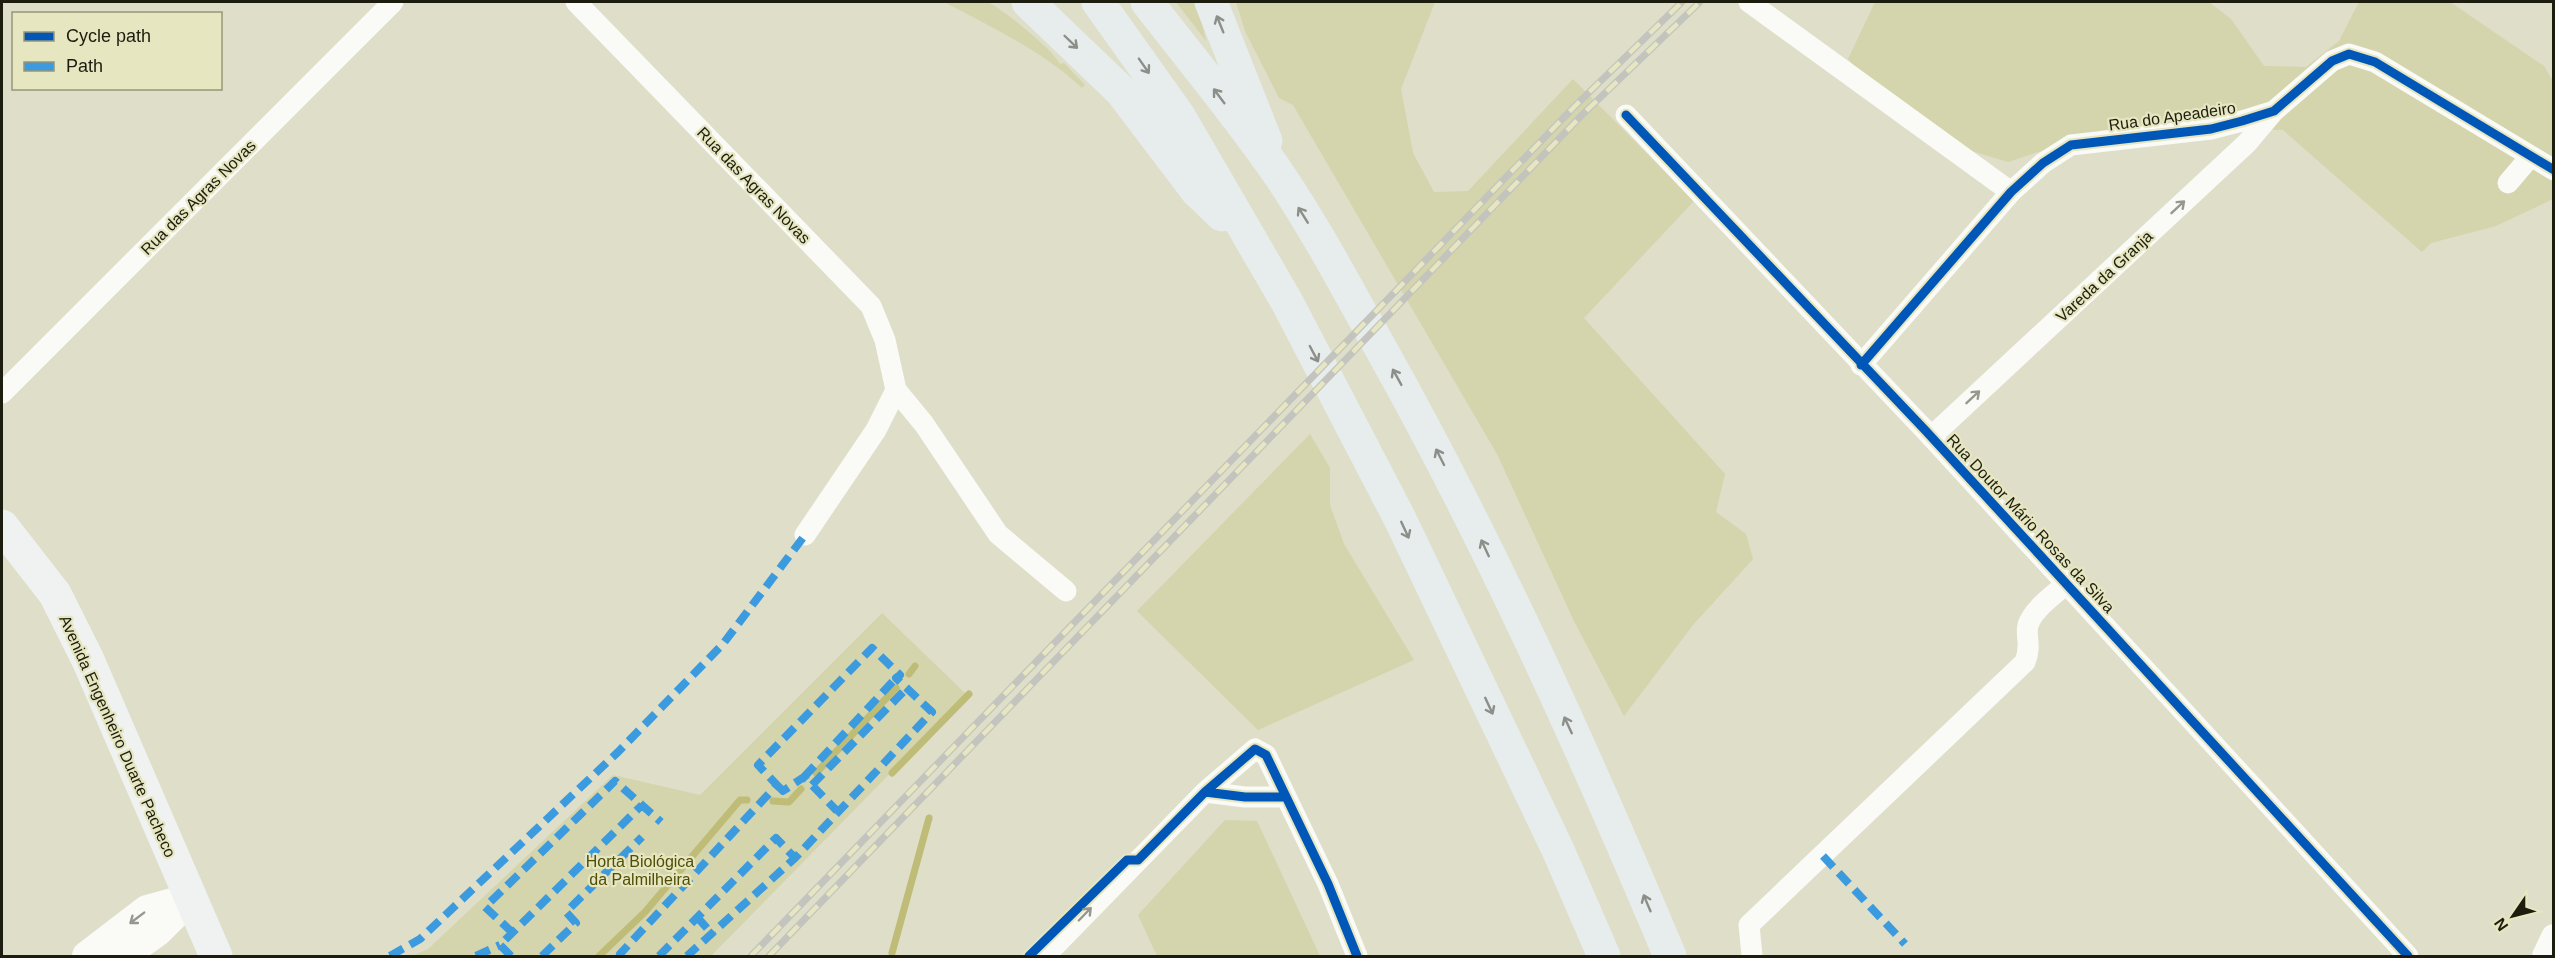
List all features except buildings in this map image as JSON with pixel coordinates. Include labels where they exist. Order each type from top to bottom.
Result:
[{"type":"highway","points":[[1028,2],[1121,91],[1196,190],[1251,243]]},
{"type":"highway","points":[[1098,2],[1179,116],[1287,302],[1379,477],[1558,850],[1604,957]]},
{"type":"highway","points":[[1147,2],[1280,176],[1327,253],[1425,428],[1456,486],[1615,825],[1670,957]]},
{"type":"highway","points":[[1211,2],[1280,176]]},
{"type":"main road","name":"Avenida Engenheiro Duarte Pacheco","points":[[2,526],[55,594],[88,660],[216,957]]},
{"type":"main road","points":[[87,957],[147,910],[191,898]]},
{"type":"main road","points":[[123,957],[158,931],[191,898]]},
{"type":"street","name":"Rua das Agras Novas","points":[[2,393],[393,2]]},
{"type":"street","name":"Rua das Agras Novas","points":[[576,2],[871,306],[885,340],[896,390],[924,424],[998,534],[1066,591]]},
{"type":"street","points":[[1749,2],[2011,192]]},
{"type":"street","name":"Rua do Apeadeiro","points":[[1861,364],[2011,192],[2043,163],[2071,145],[2211,129],[2274,111],[2332,60],[2349,54],[2375,62],[2553,170]]},
{"type":"street","name":"Vareda da Granja","points":[[1931,437],[2247,142],[2274,111]]},
{"type":"street","name":"Rua Doutor Mário Rosas da Silva","points":[[1626,116],[1931,437],[2408,957]]},
{"type":"street","points":[[2508,183],[2530,157]]},
{"type":"street","points":[[805,535],[876,430],[896,390]]},
{"type":"street","points":[[1752,957],[1749,925],[2025,662],[2029,652],[2027,627],[2034,615],[2066,584]]},
{"type":"street","points":[[1045,957],[1205,792],[1255,749],[1266,755],[1328,884],[1357,957]]},
{"type":"street","points":[[1205,792],[1245,797],[1286,797]]},
{"type":"street","points":[[2545,957],[2553,937]]},
{"type":"green space","points":[[982,1],[994,6],[1027,30],[1060,64],[1064,63],[1085,85],[1082,88],[1034,51],[944,2]]},
{"type":"green space","points":[[1176,2],[1197,2],[1206,41]]},
{"type":"green space","points":[[1236,2],[1435,2],[1401,89],[1413,153],[1434,192],[1468,191],[1573,79],[1694,201],[1584,318],[1725,474],[1716,512],[1746,534],[1753,559],[1693,625],[1624,716],[1574,621],[1497,454],[1293,105],[1279,98],[1245,31]]},
{"type":"green space","points":[[1875,2],[2209,2],[2231,19],[2264,66],[2306,67],[2339,41],[2359,2],[2450,2],[2544,66],[2553,81],[2553,199],[2496,226],[2431,243],[2422,252],[2283,130],[2187,127],[2104,130],[2008,162],[1965,149],[1897,111],[1848,59]]},
{"type":"green space","points":[[1310,434],[1330,468],[1330,505],[1344,544],[1414,660],[1258,730],[1137,611]]},
{"type":"green space","name":"Horta Biológica da Palmilheira","points":[[882,613],[967,695],[711,956],[412,956],[428,949],[613,775],[700,795]]},
{"type":"green space","points":[[1225,820],[1257,821],[1320,956],[1157,956],[1138,915]]},
{"type":"waterway","points":[[909,674],[915,666]]},
{"type":"waterway","points":[[816,773],[896,688]]},
{"type":"waterway","points":[[892,773],[969,694]]},
{"type":"waterway","points":[[773,801],[789,802],[801,789]]},
{"type":"waterway","points":[[599,956],[645,912],[740,800],[747,800]]},
{"type":"waterway","points":[[892,953],[929,818]]},
{"type":"railway","points":[[751,956],[1575,106],[1682,2]]},
{"type":"railway","points":[[769,956],[1583,114],[1700,2]]},
{"type":"marked path","points":[[390,956],[420,939],[618,752],[723,644],[805,535]]},
{"type":"marked path","points":[[623,956],[620,954],[777,785],[758,765],[872,648],[900,675],[896,678],[932,712],[795,858],[687,956]]},
{"type":"marked path","points":[[804,777],[896,678]]},
{"type":"marked path","points":[[812,785],[907,688]]},
{"type":"marked path","points":[[777,785],[783,791],[804,777],[837,811]]},
{"type":"marked path","points":[[513,933],[485,907],[615,781],[661,822]]},
{"type":"marked path","points":[[511,956],[500,945],[642,805]]},
{"type":"marked path","points":[[542,956],[576,923],[566,912],[642,837]]},
{"type":"marked path","points":[[659,956],[776,838],[795,858]]},
{"type":"marked path","points":[[1823,856],[1905,944]]},
{"type":"marked path","points":[[697,917],[713,935]]},
{"type":"marked path","points":[[476,956],[500,945]]},
{"type":"cycle path","points":[[1861,365],[2011,192],[2043,163],[2071,145],[2211,129],[2274,111],[2332,61],[2349,54],[2375,62],[2554,170]]},
{"type":"cycle path","points":[[1626,115],[1925,430],[2408,956]]},
{"type":"cycle path","points":[[1029,956],[1127,860],[1138,860],[1205,792],[1255,749],[1266,755],[1328,884],[1357,956]]},
{"type":"cycle path","points":[[1205,792],[1245,797],[1286,797]]}]
